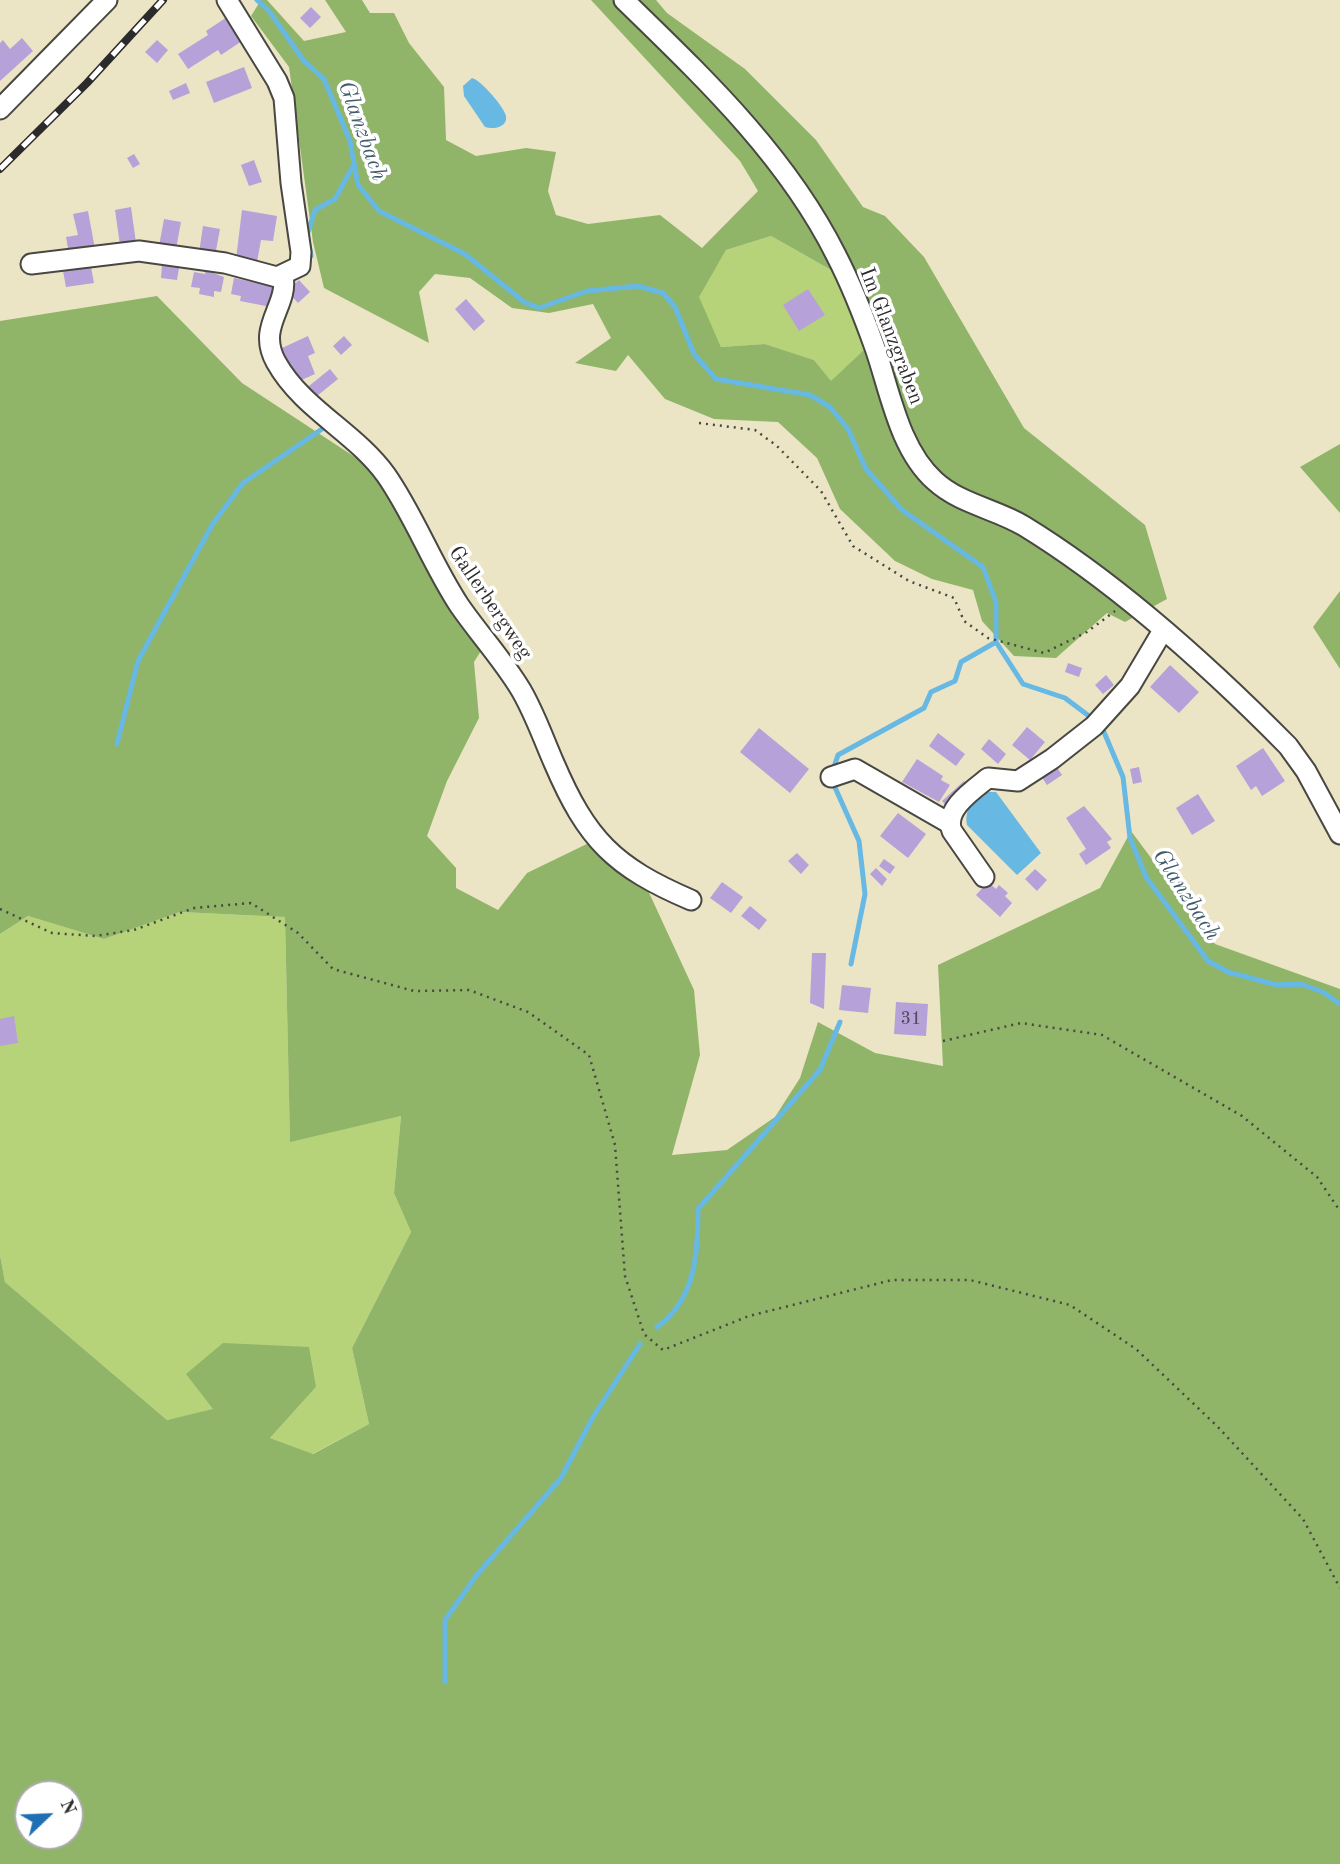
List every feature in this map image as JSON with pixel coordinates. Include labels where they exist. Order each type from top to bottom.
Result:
[{"type":"street","points":[[0,109],[107,0]]},
{"type":"street","name":"Gallerbergweg","points":[[227,0],[277,81],[287,114],[291,183],[302,260],[300,266],[283,276],[284,290],[269,325],[270,344],[276,363],[310,404],[365,449],[387,477],[459,605],[521,690],[579,814],[594,837],[622,864],[691,900]]},
{"type":"street","name":"Im Glanzgraben","points":[[624,0],[719,93],[771,155],[803,202],[836,254],[874,345],[909,447],[934,481],[967,502],[1022,525],[1129,600],[1287,746],[1306,771],[1340,834]]},
{"type":"street","points":[[31,264],[139,251],[225,263],[272,276],[283,276]]},
{"type":"street","points":[[984,877],[964,851],[949,823],[951,813],[985,780],[992,777],[1007,782],[1018,781],[1052,760],[1100,719],[1130,686],[1163,632]]},
{"type":"street","points":[[831,777],[855,769],[938,820],[949,823]]},
{"type":"path","points":[[699,423],[755,430],[777,446],[821,491],[853,546],[909,581],[954,598],[964,621],[988,638],[1044,653],[1087,632],[1129,600]]},
{"type":"path","points":[[0,909],[52,933],[95,936],[134,930],[194,908],[251,903],[298,933],[332,969],[414,990],[469,989],[528,1012],[589,1055],[615,1144],[625,1276],[644,1334],[663,1350],[749,1316],[892,1280],[970,1280],[1070,1305],[1136,1349],[1218,1427],[1303,1519],[1340,1588]]},
{"type":"path","points":[[943,1041],[1021,1023],[1102,1035],[1242,1116],[1317,1177],[1340,1211]]},
{"type":"green space","points":[[261,0],[267,0],[304,41],[346,32],[325,0],[362,0],[370,13],[394,13],[409,43],[444,87],[446,140],[476,156],[526,148],[556,152],[548,191],[556,215],[588,224],[660,215],[702,248],[758,191],[740,161],[591,0],[656,0],[667,13],[745,69],[816,140],[863,207],[885,216],[924,257],[1024,428],[1145,525],[1167,599],[1125,622],[1107,613],[1056,658],[1014,656],[982,621],[973,590],[932,579],[895,561],[840,509],[817,458],[778,422],[714,419],[665,399],[628,355],[616,371],[575,363],[611,338],[593,304],[549,313],[512,308],[470,278],[435,274],[419,292],[429,343],[324,288],[313,242],[289,67],[251,16]],"holes":[[[771,236],[863,288],[884,331],[831,381],[814,360],[765,344],[721,347],[699,297],[726,250]]]},
{"type":"green space","points":[[771,236],[863,288],[884,331],[831,382],[814,360],[765,344],[721,347],[698,297],[726,250]]},
{"type":"green space","points":[[157,296],[242,383],[367,465],[484,646],[474,662],[479,718],[447,781],[427,836],[456,868],[456,888],[498,910],[527,873],[593,841],[645,884],[694,990],[700,1055],[672,1155],[727,1150],[775,1117],[800,1078],[818,1022],[875,1053],[943,1066],[938,965],[1100,888],[1131,831],[1215,944],[1340,989],[1340,1864],[0,1864],[0,1255],[5,1282],[167,1420],[213,1409],[186,1374],[223,1343],[309,1347],[316,1387],[270,1438],[313,1454],[369,1424],[352,1348],[411,1232],[394,1193],[401,1116],[290,1142],[285,917],[180,912],[104,939],[28,916],[0,934],[0,321]]},
{"type":"green space","points":[[1340,444],[1340,513],[1300,467]]},
{"type":"green space","points":[[1340,591],[1340,669],[1313,627]]},
{"type":"green space","points":[[180,912],[285,917],[290,1141],[401,1116],[394,1193],[411,1232],[352,1348],[369,1424],[312,1454],[270,1438],[316,1387],[167,1420],[5,1282],[0,1255],[0,934],[28,916],[104,939]]},
{"type":"water","points":[[472,78],[486,89],[501,107],[506,116],[505,123],[496,128],[485,127],[464,96],[463,86]]},
{"type":"water","points":[[989,792],[996,792],[1041,853],[1017,875],[967,825],[966,819],[971,804]]},
{"type":"building","points":[[311,7],[321,17],[310,28],[300,18]]},
{"type":"building","points":[[227,17],[242,41],[221,55],[218,50],[188,69],[178,54],[208,35],[206,31]]},
{"type":"building","points":[[22,38],[33,51],[0,81],[0,43],[3,40],[10,49]]},
{"type":"building","points":[[157,40],[168,50],[157,63],[145,52]]},
{"type":"building","points":[[244,67],[252,88],[214,103],[206,82]]},
{"type":"building","points":[[186,83],[190,93],[173,100],[169,91]]},
{"type":"building","points":[[134,154],[140,164],[133,168],[127,158]]},
{"type":"building","points":[[254,160],[262,182],[249,186],[241,165]]},
{"type":"building","points":[[131,207],[136,243],[120,245],[115,210]]},
{"type":"building","points":[[242,210],[277,216],[273,241],[261,240],[257,262],[236,259]]},
{"type":"building","points":[[88,211],[95,249],[69,254],[66,237],[78,235],[73,214]]},
{"type":"building","points":[[164,219],[181,222],[176,249],[159,246]]},
{"type":"building","points":[[203,226],[220,229],[215,256],[199,253]]},
{"type":"building","points":[[162,265],[179,268],[177,280],[161,278]]},
{"type":"building","points":[[91,267],[94,283],[66,287],[63,271]]},
{"type":"building","points":[[205,270],[224,277],[221,292],[214,291],[214,297],[199,294],[200,288],[191,287],[194,272],[205,274]]},
{"type":"building","points":[[234,278],[275,287],[271,307],[240,301],[241,296],[231,294]]},
{"type":"building","points":[[299,280],[310,292],[298,303],[287,291]]},
{"type":"building","points":[[808,289],[825,315],[799,331],[783,305]]},
{"type":"building","points":[[466,299],[485,321],[474,331],[455,309]]},
{"type":"building","points":[[308,336],[315,353],[308,356],[315,374],[297,382],[282,348]]},
{"type":"building","points":[[344,336],[352,345],[341,355],[333,346]]},
{"type":"building","points":[[330,369],[338,379],[312,400],[304,390]]},
{"type":"building","points":[[1068,663],[1082,668],[1079,677],[1065,672]]},
{"type":"building","points":[[1170,665],[1199,692],[1179,713],[1150,687]]},
{"type":"building","points":[[1106,675],[1114,685],[1103,694],[1095,685]]},
{"type":"building","points":[[1027,727],[1045,742],[1030,760],[1012,745]]},
{"type":"building","points":[[759,728],[809,769],[790,793],[740,752]]},
{"type":"building","points":[[938,733],[965,754],[956,766],[929,746]]},
{"type":"building","points":[[989,739],[1006,754],[998,764],[981,749]]},
{"type":"building","points":[[1263,748],[1285,781],[1262,796],[1256,786],[1251,790],[1236,766]]},
{"type":"building","points":[[917,759],[943,776],[941,780],[950,785],[939,802],[902,782]]},
{"type":"building","points":[[1056,766],[1062,775],[1047,785],[1041,776]]},
{"type":"building","points":[[1139,767],[1142,782],[1133,784],[1130,769]]},
{"type":"building","points":[[964,781],[968,786],[947,806],[942,801]]},
{"type":"building","points":[[1198,794],[1215,821],[1192,835],[1176,808]]},
{"type":"building","points":[[1084,806],[1112,839],[1107,842],[1111,848],[1086,865],[1079,854],[1086,849],[1066,818]]},
{"type":"building","points":[[898,813],[926,834],[908,858],[880,836]]},
{"type":"building","points":[[797,853],[809,865],[801,874],[788,861]]},
{"type":"building","points":[[884,859],[895,867],[890,874],[879,866]]},
{"type":"building","points":[[876,868],[887,879],[882,886],[870,874]]},
{"type":"building","points":[[1035,869],[1047,880],[1037,891],[1025,879]]},
{"type":"building","points":[[722,882],[743,897],[731,913],[710,898]]},
{"type":"building","points":[[988,882],[996,889],[999,885],[1008,893],[1005,896],[1012,903],[1000,917],[976,895]]},
{"type":"building","points":[[750,906],[767,920],[759,930],[741,916]]},
{"type":"building","points":[[812,953],[826,953],[824,1009],[810,1003]]},
{"type":"building","points":[[842,985],[871,988],[868,1013],[839,1010]]},
{"type":"building","points":[[896,1002],[928,1004],[926,1036],[894,1034]]},
{"type":"building","points":[[14,1016],[18,1043],[0,1046],[0,1019]]},
{"type":"waterway","name":"Glanzbach","points":[[257,0],[269,11],[304,61],[324,79],[350,141],[358,185],[379,211],[465,254],[524,302],[539,308],[587,291],[638,286],[663,293],[675,307],[694,354],[716,379],[810,395],[830,407],[848,429],[866,469],[902,510],[983,567],[996,602],[996,642],[1023,684],[1065,698],[1093,719]]},
{"type":"waterway","points":[[311,256],[307,235],[315,210],[335,199],[352,168]]},
{"type":"waterway","points":[[117,744],[138,661],[212,525],[243,483],[322,429]]},
{"type":"waterway","points":[[833,770],[838,755],[924,708],[931,692],[955,681],[961,662],[996,642]]},
{"type":"waterway","name":"Glanzbach","points":[[1101,725],[1123,777],[1130,838],[1146,877],[1208,961],[1228,972],[1277,985],[1301,984],[1323,992],[1340,1004]]},
{"type":"waterway","points":[[833,783],[859,841],[865,894],[851,964]]},
{"type":"waterway","points":[[657,1327],[670,1316],[687,1289],[695,1258],[698,1209],[820,1070],[840,1022]]},
{"type":"waterway","points":[[445,1682],[445,1620],[476,1576],[561,1478],[593,1417],[640,1344]]},
{"type":"railway","points":[[0,169],[87,83],[163,0]]}]
